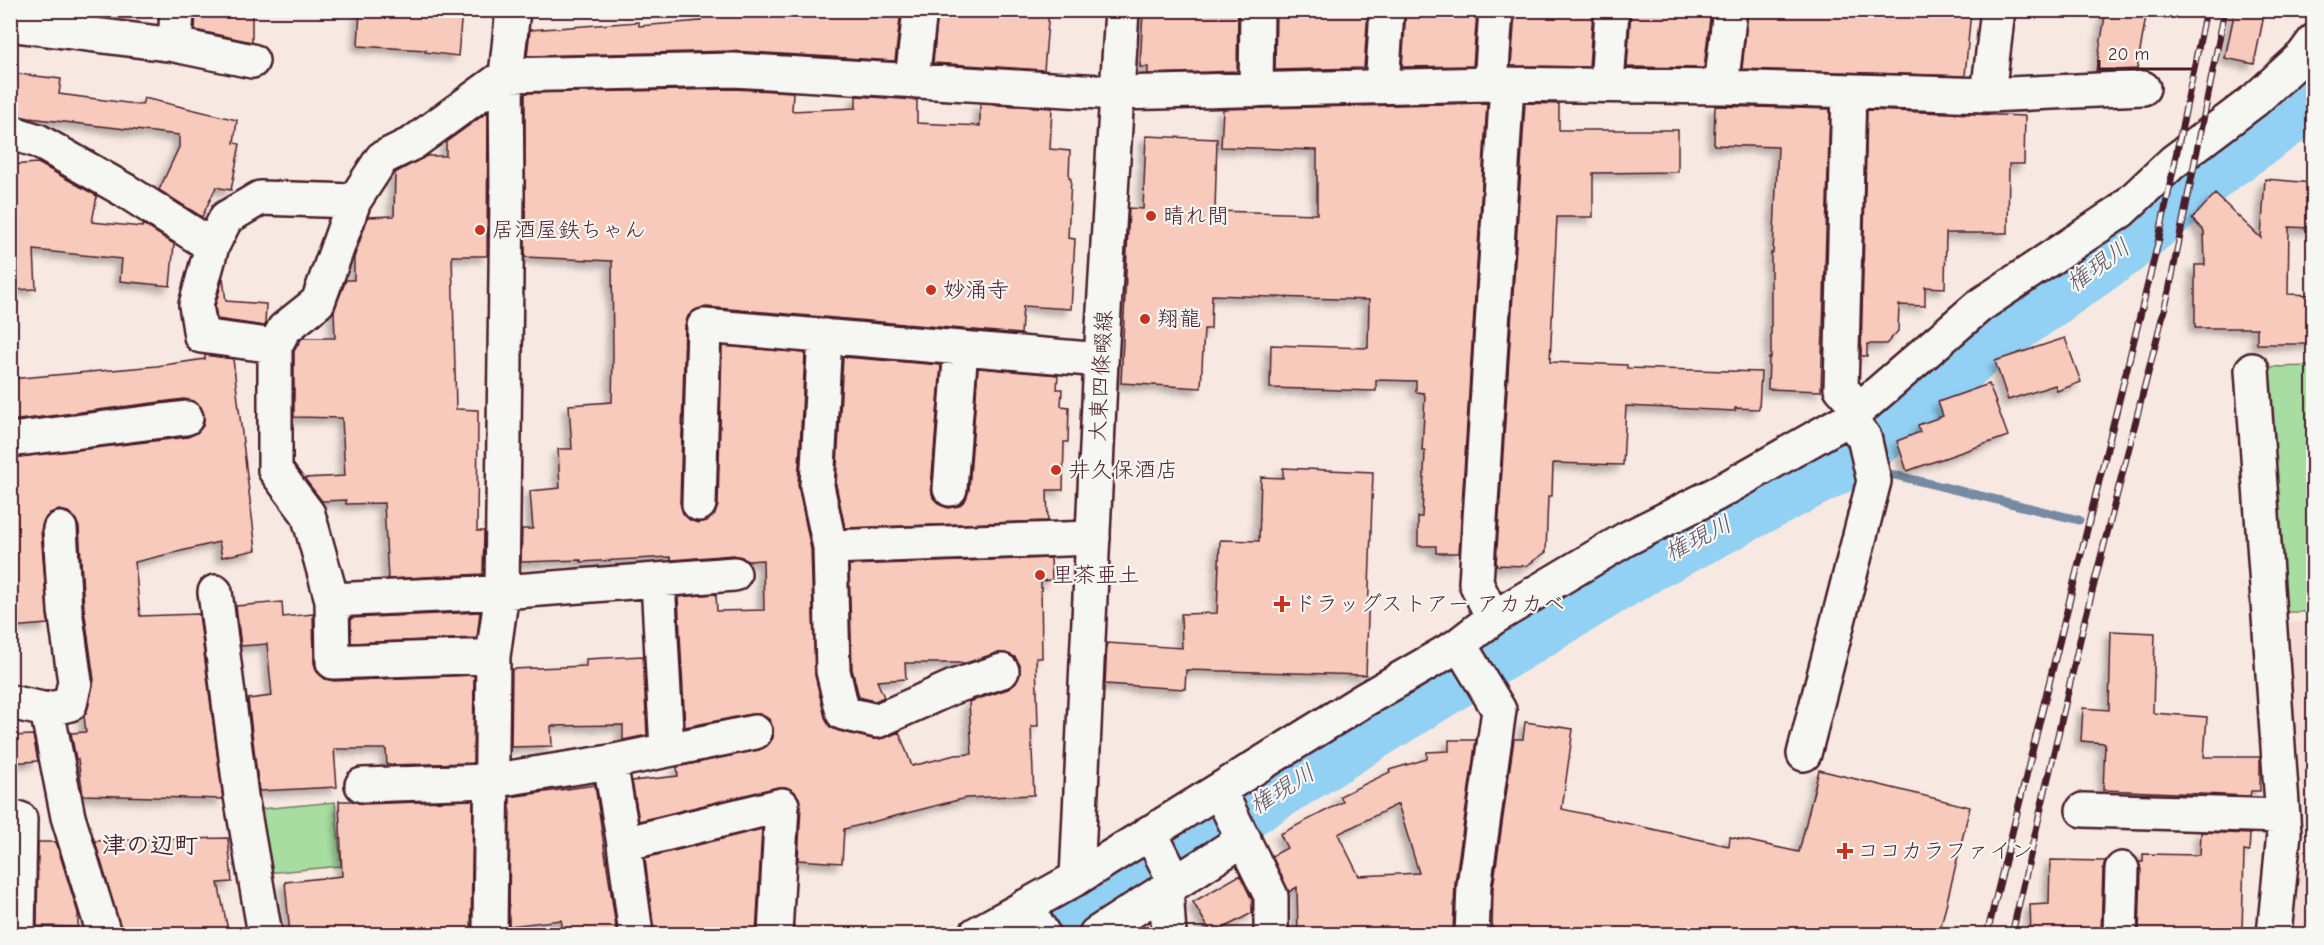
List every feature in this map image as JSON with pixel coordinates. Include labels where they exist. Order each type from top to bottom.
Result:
[{"type":"street","points":[[21,10],[22,26],[175,45],[252,61]]},
{"type":"street","points":[[175,45],[177,10]]},
{"type":"street","points":[[490,934],[493,656],[502,592],[507,195],[506,75],[513,10]]},
{"type":"street","points":[[912,80],[920,10]]},
{"type":"street","name":"大東四條畷線","points":[[1077,879],[1101,360],[1122,10]]},
{"type":"street","points":[[1256,90],[1257,10]]},
{"type":"street","points":[[1382,86],[1387,10]]},
{"type":"street","points":[[1493,618],[1476,583],[1499,85],[1496,10]]},
{"type":"street","points":[[1607,85],[1612,10]]},
{"type":"street","points":[[1721,87],[1730,10]]},
{"type":"street","points":[[1988,96],[1998,10]]},
{"type":"street","points":[[976,934],[1035,920],[1077,879],[1364,700],[1469,662],[1493,618],[1626,539],[1857,422],[1978,306],[2121,211],[2173,162],[2310,55]]},
{"type":"street","points":[[493,656],[333,662],[332,600],[308,514],[275,470],[275,346],[284,329],[318,302],[354,201],[382,158],[413,143],[506,75],[733,70],[1117,93],[1382,86],[1607,85],[1988,96],[2143,88]]},
{"type":"street","points":[[1804,754],[1874,481],[1857,422],[1841,388],[1849,91]]},
{"type":"street","points":[[10,132],[38,141],[126,191],[212,246]]},
{"type":"street","points":[[275,346],[201,336],[196,305],[212,246],[226,218],[260,198],[354,201]]},
{"type":"street","points":[[699,504],[704,326],[1101,360]]},
{"type":"street","points":[[825,336],[817,486],[830,547],[833,670],[843,713],[877,721],[953,687],[1002,671]]},
{"type":"street","points":[[950,489],[961,348]]},
{"type":"street","points":[[2252,370],[2284,833],[2274,934]]},
{"type":"street","points":[[10,440],[186,418]]},
{"type":"street","points":[[10,702],[47,710],[70,704],[75,682],[65,610],[60,529]]},
{"type":"street","points":[[830,547],[1093,538]]},
{"type":"street","points":[[332,600],[502,592],[734,574]]},
{"type":"street","points":[[658,581],[667,749]]},
{"type":"street","points":[[215,592],[240,796],[265,934]]},
{"type":"street","points":[[1469,662],[1499,710],[1474,886],[1472,934]]},
{"type":"street","points":[[47,710],[68,817],[104,934]]},
{"type":"street","points":[[362,785],[490,781],[610,762],[756,732]]},
{"type":"street","points":[[610,762],[636,934]]},
{"type":"street","points":[[1220,791],[1271,896],[1271,934]]},
{"type":"street","points":[[624,844],[782,806],[775,934]]},
{"type":"street","points":[[2083,810],[2283,816]]},
{"type":"street","points":[[18,934],[15,819],[68,817]]},
{"type":"street","points":[[1151,834],[1171,884],[1169,934]]},
{"type":"street","points":[[1096,934],[1244,838]]},
{"type":"street","points":[[2120,934],[2122,869]]},
{"type":"shaded area","points":[[2287,622],[2313,622],[2313,934],[2288,934],[2292,884],[2306,839]]},
{"type":"green space","points":[[2313,366],[2313,612],[2276,612],[2266,367]]},
{"type":"green space","points":[[335,802],[341,866],[267,873],[261,809]]},
{"type":"building","points":[[196,10],[252,10],[252,42],[195,30]]},
{"type":"building","points":[[360,10],[462,10],[458,56],[425,52],[426,50],[358,46]]},
{"type":"building","points":[[701,10],[777,10],[778,14],[901,10],[895,61],[733,51],[527,56],[530,30],[638,22],[639,26],[701,21]]},
{"type":"building","points":[[938,10],[1049,10],[1044,70],[933,63]]},
{"type":"building","points":[[1191,10],[1238,10],[1237,71],[1148,74],[1148,67],[1140,67],[1143,12],[1191,14]]},
{"type":"building","points":[[1276,10],[1368,10],[1364,68],[1275,70]]},
{"type":"building","points":[[1406,10],[1477,11],[1473,66],[1402,67]]},
{"type":"building","points":[[1561,10],[1593,10],[1589,67],[1511,66],[1515,14],[1561,14]]},
{"type":"building","points":[[1631,10],[1711,10],[1704,68],[1627,67]]},
{"type":"building","points":[[1748,10],[1971,10],[1965,76],[1742,69]]},
{"type":"building","points":[[2106,10],[2147,10],[2137,69],[2096,71]]},
{"type":"building","points":[[2235,10],[2264,15],[2254,64],[2225,58]]},
{"type":"building","points":[[10,73],[61,79],[59,94],[142,105],[144,98],[237,120],[234,143],[240,144],[231,190],[216,187],[202,217],[159,190],[179,147],[179,135],[10,114]]},
{"type":"building","points":[[733,89],[793,92],[792,111],[856,108],[856,96],[917,100],[917,123],[980,126],[980,104],[1052,108],[1050,149],[1070,151],[1068,238],[1075,239],[1071,309],[1023,306],[1021,334],[706,307],[695,310],[688,316],[685,325],[680,503],[683,513],[690,520],[698,523],[707,521],[715,514],[718,505],[722,346],[805,353],[798,485],[811,549],[815,675],[825,717],[830,727],[873,739],[885,738],[899,732],[912,766],[955,755],[972,754],[969,702],[1008,689],[1016,683],[1020,674],[1020,665],[1015,657],[1005,653],[996,653],[966,663],[905,663],[906,679],[877,681],[884,697],[875,701],[859,697],[852,669],[849,565],[1051,558],[1052,580],[1041,581],[1042,658],[1036,658],[1038,726],[1031,726],[1034,795],[966,798],[844,829],[842,863],[798,860],[801,806],[794,791],[786,787],[778,787],[639,821],[632,781],[678,776],[677,767],[759,750],[767,746],[773,738],[773,728],[769,719],[760,714],[685,727],[678,597],[716,594],[717,611],[764,610],[763,560],[747,561],[733,555],[672,560],[670,557],[581,562],[581,560],[521,562],[522,529],[533,529],[530,491],[560,488],[558,449],[572,449],[569,405],[612,402],[613,354],[612,261],[525,257],[525,93]]},
{"type":"building","points":[[1487,103],[1459,553],[1436,553],[1436,546],[1418,546],[1418,517],[1422,517],[1425,397],[1424,393],[1416,392],[1416,381],[1376,380],[1376,391],[1270,388],[1271,345],[1368,348],[1369,300],[1212,295],[1211,329],[1204,329],[1201,388],[1121,383],[1129,208],[1143,209],[1146,136],[1217,139],[1215,211],[1317,214],[1317,150],[1221,147],[1223,109]]},
{"type":"building","points":[[1525,103],[1559,104],[1559,130],[1678,130],[1678,172],[1593,173],[1593,217],[1557,217],[1550,362],[1627,365],[1627,368],[1761,372],[1759,409],[1735,408],[1735,411],[1626,406],[1623,465],[1553,463],[1552,496],[1548,496],[1546,552],[1526,566],[1496,565]]},
{"type":"building","points":[[1715,106],[1830,109],[1821,391],[1768,389],[1769,358],[1771,358],[1771,253],[1773,253],[1778,147],[1714,145]]},
{"type":"building","points":[[1867,110],[2025,116],[2024,164],[2009,164],[2008,233],[1946,233],[1945,288],[1925,287],[1925,306],[1899,305],[1898,331],[1886,344],[1867,344],[1867,356],[1861,356]]},
{"type":"building","points":[[488,112],[487,256],[452,256],[456,409],[478,410],[477,531],[484,531],[483,574],[388,579],[384,503],[346,504],[346,500],[322,501],[304,478],[345,476],[342,418],[294,417],[294,351],[302,338],[335,338],[334,310],[346,280],[354,280],[354,258],[368,217],[394,216],[395,173],[426,156],[446,156],[446,142]]},
{"type":"building","points":[[38,163],[97,196],[92,222],[142,227],[143,224],[174,244],[170,286],[120,281],[122,259],[34,250],[36,289],[10,290],[10,165]]},
{"type":"building","points":[[2265,179],[2313,183],[2312,228],[2289,227],[2288,294],[2313,295],[2313,344],[2257,344],[2257,328],[2195,328],[2195,265],[2205,265],[2204,231],[2192,219],[2215,194],[2261,238]]},
{"type":"building","points":[[223,278],[226,301],[266,304],[265,326],[217,319],[215,306]]},
{"type":"building","points":[[2065,338],[2081,382],[2057,391],[2055,385],[2008,400],[1995,361]]},
{"type":"building","points":[[205,355],[233,359],[256,550],[222,557],[219,542],[135,562],[140,616],[199,614],[223,799],[83,795],[78,759],[76,759],[71,733],[86,732],[84,716],[94,680],[84,608],[79,527],[75,518],[68,512],[59,510],[50,513],[44,520],[41,530],[48,624],[10,627],[10,458],[188,437],[197,433],[203,426],[204,415],[201,407],[194,401],[184,399],[10,421],[10,379],[157,366],[205,359]]},
{"type":"building","points":[[843,357],[941,365],[931,488],[933,498],[940,505],[948,508],[959,506],[966,499],[969,490],[978,368],[1058,375],[1057,389],[1062,389],[1061,406],[1069,407],[1068,442],[1064,442],[1063,490],[1047,490],[1048,521],[845,528],[836,485]]},
{"type":"building","points":[[1989,384],[2008,436],[1907,471],[1897,441],[1920,432],[1918,425],[1943,416],[1938,402]]},
{"type":"building","points":[[1283,468],[1373,472],[1366,675],[1186,670],[1185,689],[1105,684],[1107,643],[1182,648],[1181,614],[1217,613],[1220,540],[1259,541],[1261,477],[1283,478]]},
{"type":"building","points":[[282,602],[283,617],[313,614],[314,663],[317,672],[325,679],[334,681],[474,675],[473,763],[387,765],[386,749],[334,749],[337,787],[259,791],[248,699],[272,696],[267,644],[241,646],[236,606]]},
{"type":"building","points":[[480,612],[477,638],[351,643],[351,618]]},
{"type":"building","points":[[2111,631],[2155,633],[2153,713],[2207,717],[2204,757],[2260,757],[2260,791],[2251,791],[2250,796],[2103,790],[2105,743],[2081,741],[2083,708],[2109,710]]},
{"type":"building","points":[[643,656],[647,735],[623,740],[623,725],[551,726],[552,746],[511,747],[512,669],[586,666],[586,659]]},
{"type":"building","points":[[1525,722],[1573,729],[1562,809],[1729,846],[1730,837],[1799,852],[1819,770],[1970,807],[1939,934],[1492,934],[1493,888],[1514,739],[1523,739]]},
{"type":"building","points":[[33,735],[38,761],[10,763],[10,736]]},
{"type":"building","points":[[1449,740],[1476,740],[1455,883],[1453,931],[1394,929],[1393,934],[1298,934],[1297,887],[1289,892],[1272,856],[1287,848],[1280,834],[1343,802],[1340,796],[1390,772],[1389,770],[1427,759],[1427,752],[1449,751]],"holes":[[[1398,804],[1419,873],[1359,876],[1338,834]]]},
{"type":"building","points":[[595,785],[617,934],[564,934],[561,920],[509,926],[510,797]]},
{"type":"building","points":[[473,800],[471,934],[290,934],[285,882],[342,876],[339,801],[363,804]]},
{"type":"building","points":[[762,829],[756,934],[654,934],[645,858]]},
{"type":"building","points":[[2201,832],[2250,834],[2249,852],[2244,851],[2242,931],[2185,930],[2185,934],[2139,934],[2141,870],[2139,862],[2143,862],[2143,854],[2200,855]]},
{"type":"building","points":[[228,838],[232,882],[218,883],[228,930],[208,934],[122,934],[95,841]]},
{"type":"building","points":[[38,842],[56,842],[78,913],[78,927],[37,926]]},
{"type":"building","points":[[2050,860],[2105,861],[2101,934],[2031,934],[2030,905],[2049,904]]},
{"type":"building","points":[[1240,875],[1252,900],[1252,913],[1212,934],[1193,902]]},
{"type":"waterway","name":"権現川","points":[[1046,934],[1648,564],[1843,463],[1913,409],[1976,351],[2122,249],[2217,168],[2286,119],[2314,93]]},
{"type":"waterway","points":[[1843,463],[1864,468]]},
{"type":"waterway","points":[[1878,471],[2079,520]]},
{"type":"railway","points":[[1987,934],[2158,243],[2206,10]]},
{"type":"railway","points":[[2012,934],[2082,631],[2169,291],[2225,10]]},
{"type":"place","name":"晴れ間","points":[[1151,216]]},
{"type":"place","name":"居酒屋鉄ちゃん","points":[[480,230]]},
{"type":"place","name":"妙涌寺","points":[[931,290]]},
{"type":"place","name":"翔龍","points":[[1145,319]]},
{"type":"place","name":"井久保酒店","points":[[1056,470]]},
{"type":"place","name":"里茶亜土","points":[[1040,575]]},
{"type":"place","name":"ドラッグストアー アカカベ","points":[[1282,604]]},
{"type":"place","name":"ココカラファイン","points":[[1845,851]]},
{"type":"district","name":"津の辺町","points":[[150,845]]}]
